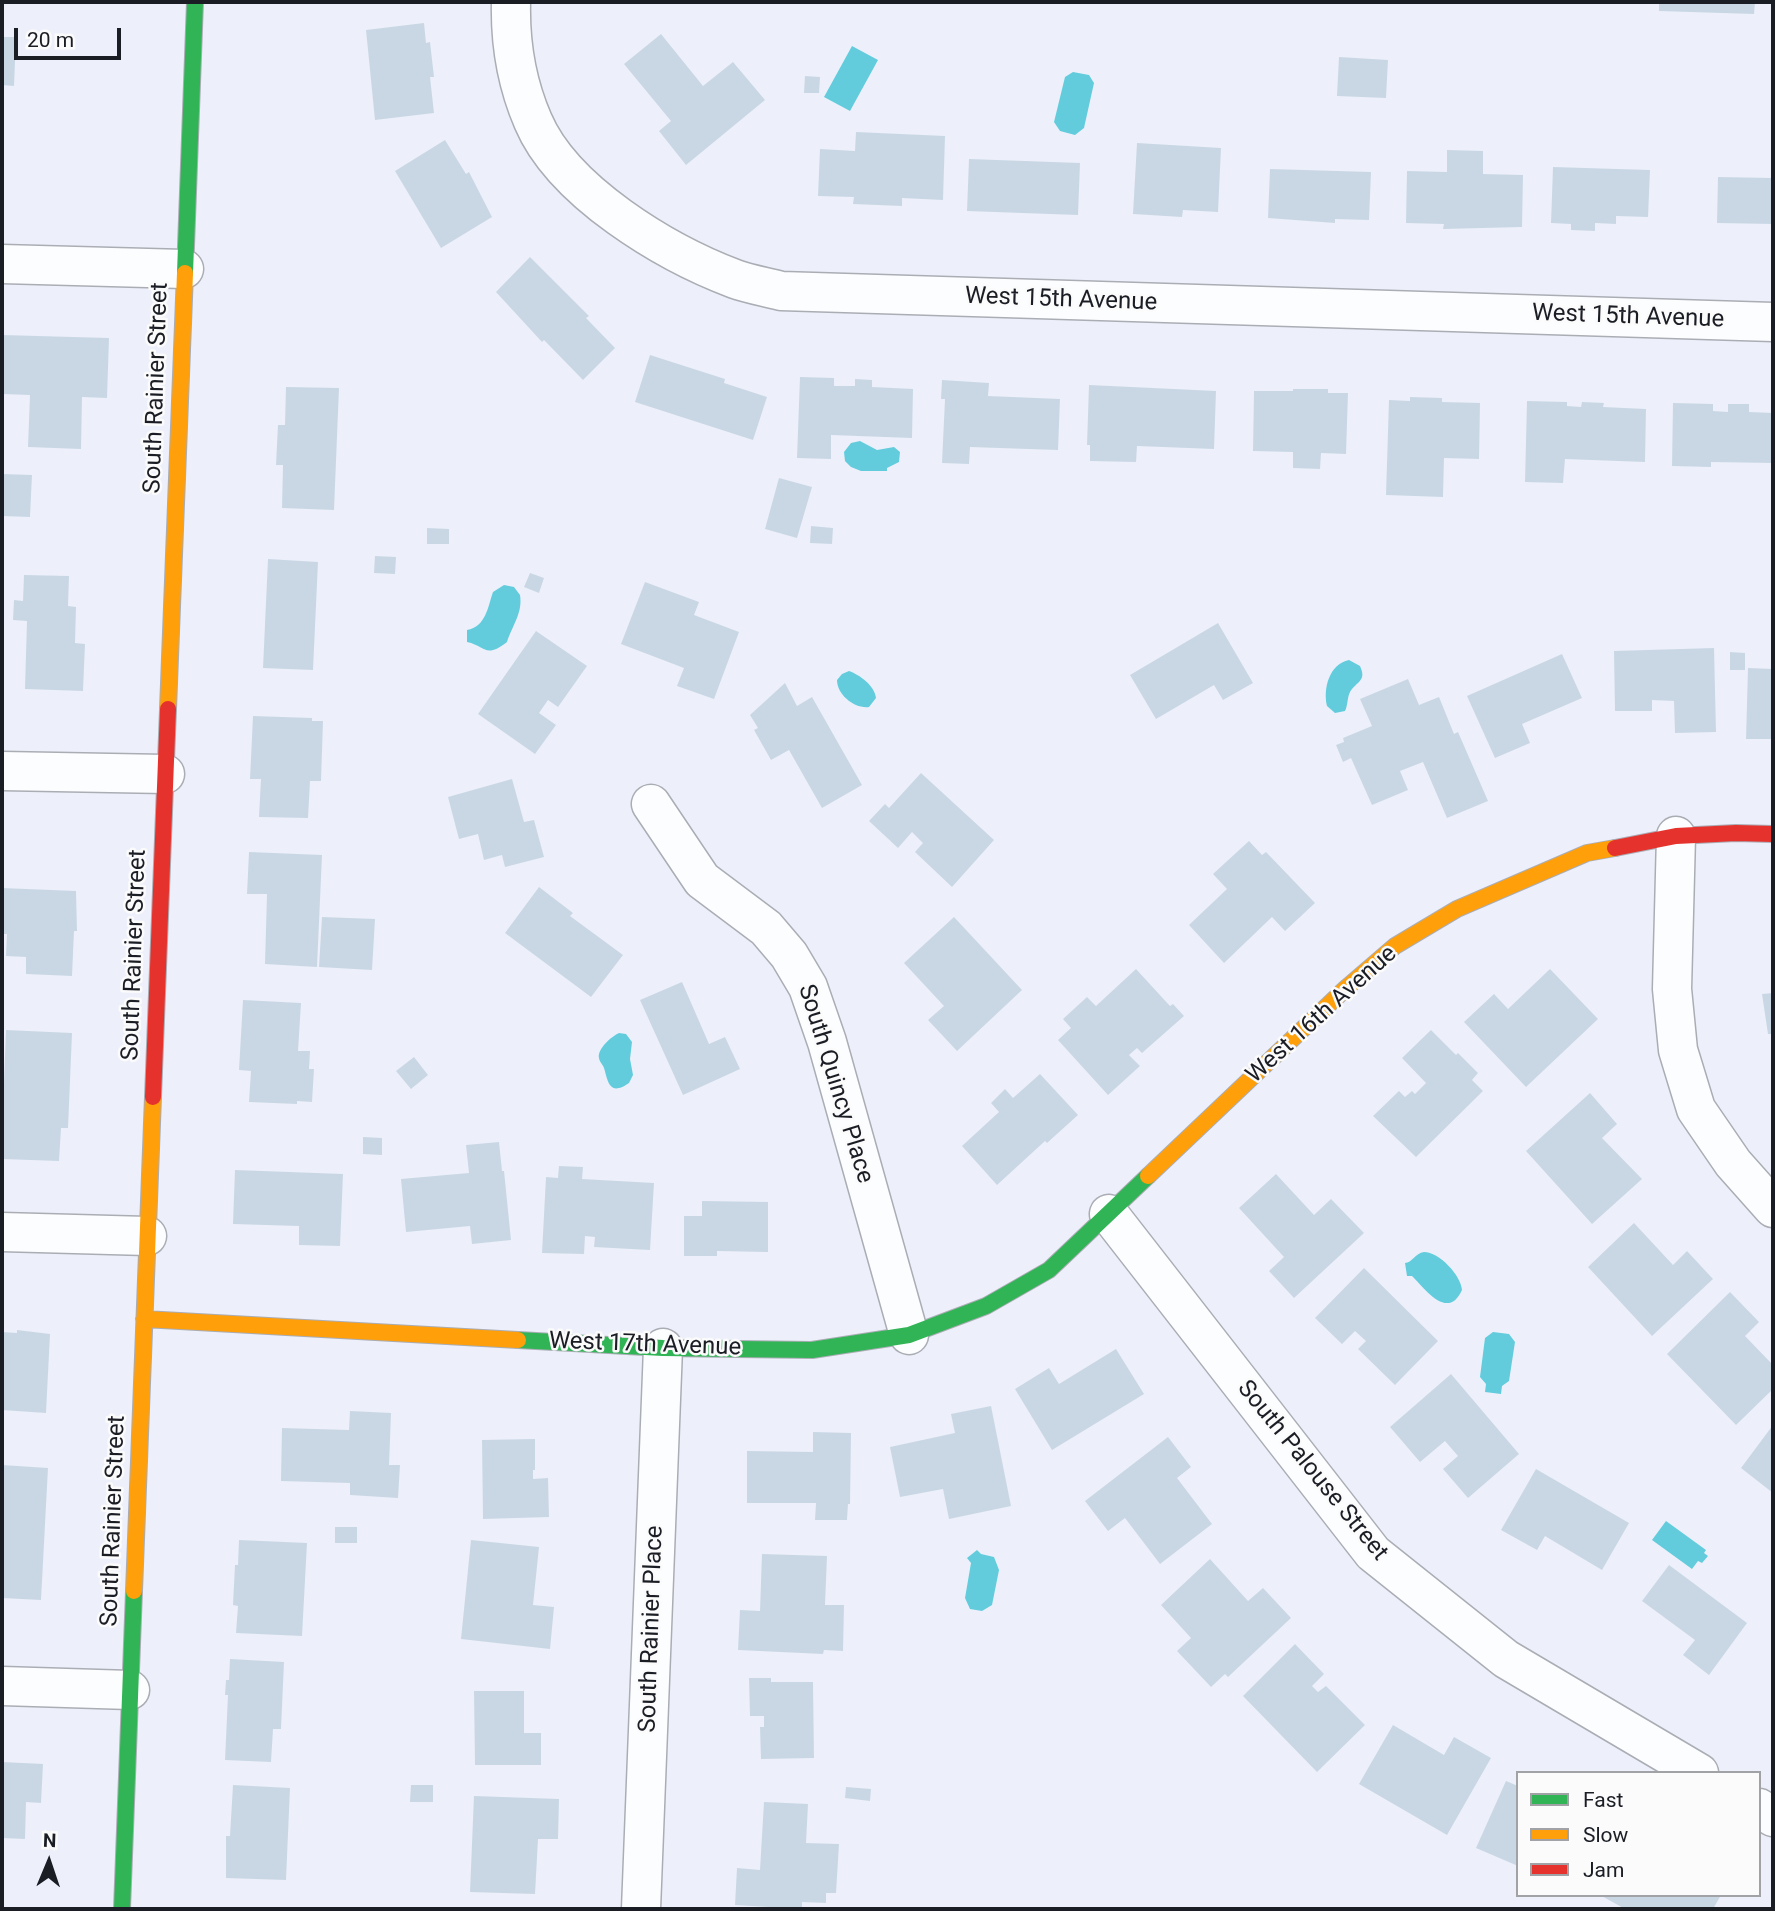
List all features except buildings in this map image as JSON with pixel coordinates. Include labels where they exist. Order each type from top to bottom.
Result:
[{"type":"street","name":"South Rainier Street","points":[[122,1909],[195,2]]},
{"type":"street","name":"West 15th Avenue","points":[[511,2],[510,31],[520,83],[534,123],[564,166],[597,201],[670,250],[735,279],[781,291],[1773,322]]},
{"type":"street","points":[[2,264],[184,269]]},
{"type":"street","points":[[2,771],[165,774]]},
{"type":"street","name":"South Quincy Place","points":[[651,804],[702,880],[766,928],[789,955],[808,987],[831,1056],[909,1335]]},
{"type":"street","name":"West 16th Avenue","points":[[1108,1214],[1345,989],[1395,946],[1457,909],[1587,853],[1676,836],[1773,834]]},
{"type":"street","points":[[1676,836],[1672,989],[1678,1050],[1696,1110],[1733,1163],[1773,1208]]},
{"type":"street","name":"West 17th Avenue","points":[[144,1319],[663,1348],[812,1350],[909,1335],[986,1306],[1049,1270],[1108,1214]]},
{"type":"street","name":"South Palouse Street","points":[[1108,1214],[1373,1553],[1506,1659],[1696,1771]]},
{"type":"street","points":[[2,1232],[147,1236]]},
{"type":"street","name":"South Rainier Place","points":[[641,1909],[663,1348]]},
{"type":"street","points":[[2,1686],[130,1690]]},
{"type":"water","points":[[852,46],[878,60],[850,111],[824,97]]},
{"type":"water","points":[[1073,72],[1089,75],[1094,83],[1084,128],[1075,135],[1060,131],[1054,122],[1065,77]]},
{"type":"water","points":[[860,441],[877,450],[894,447],[900,452],[899,462],[887,468],[887,471],[861,471],[851,467],[845,461],[844,452],[851,443]]},
{"type":"water","points":[[504,585],[514,587],[521,602],[507,642],[490,651],[467,642],[467,630],[478,625],[488,609],[493,592]]},
{"type":"water","points":[[1349,660],[1360,666],[1362,678],[1350,692],[1345,711],[1335,713],[1327,706],[1327,685],[1337,666]]},
{"type":"water","points":[[849,671],[862,678],[873,689],[876,698],[869,707],[858,706],[840,691],[837,680]]},
{"type":"water","points":[[619,1033],[626,1034],[632,1042],[630,1059],[633,1075],[629,1083],[613,1088],[608,1082],[599,1054],[606,1043]]},
{"type":"water","points":[[1424,1252],[1442,1260],[1458,1278],[1462,1290],[1450,1303],[1443,1303],[1412,1276],[1407,1276],[1405,1263]]},
{"type":"water","points":[[1493,1332],[1509,1334],[1515,1342],[1509,1381],[1502,1386],[1501,1394],[1485,1392],[1486,1384],[1480,1377],[1485,1338]]},
{"type":"water","points":[[1666,1521],[1706,1550],[1704,1553],[1708,1556],[1702,1563],[1698,1561],[1692,1569],[1652,1540]]},
{"type":"water","points":[[977,1550],[981,1554],[994,1557],[999,1570],[992,1605],[982,1611],[970,1609],[965,1598],[971,1563],[967,1558]]},
{"type":"traffic: fast","points":[[185,273],[195,2]]},
{"type":"traffic: fast","points":[[518,1340],[663,1348],[812,1350],[909,1335],[986,1306],[1049,1270],[1148,1176]]},
{"type":"traffic: fast","points":[[122,1909],[134,1591]]},
{"type":"traffic: slow","points":[[168,709],[185,273]]},
{"type":"traffic: slow","points":[[1148,1176],[1345,989],[1395,946],[1457,909],[1587,853],[1615,848]]},
{"type":"traffic: slow","points":[[134,1591],[153,1097]]},
{"type":"traffic: slow","points":[[144,1319],[518,1340]]},
{"type":"traffic: jam","points":[[153,1097],[168,709]]},
{"type":"traffic: jam","points":[[1615,848],[1676,836],[1773,834]]}]
